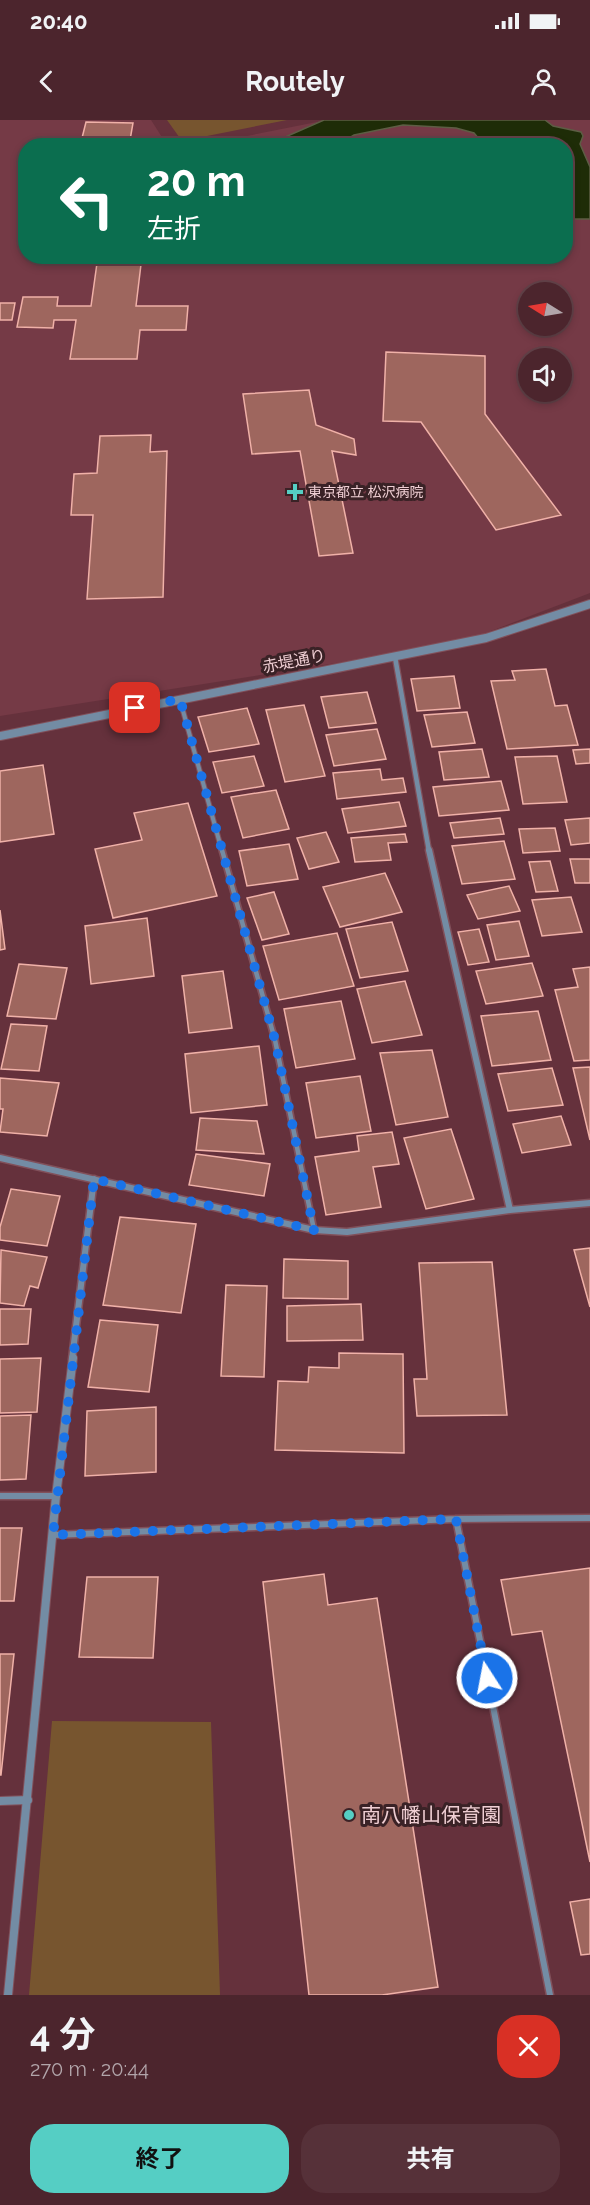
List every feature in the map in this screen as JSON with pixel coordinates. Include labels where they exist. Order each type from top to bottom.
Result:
[{"type":"street","name":"赤堤通り","points":[[0,736],[486,638],[590,604]]},
{"type":"street","points":[[395,657],[431,864],[510,1210]]},
{"type":"street","points":[[0,1158],[314,1230],[347,1232],[510,1210],[590,1203]]},
{"type":"street","points":[[8,1995],[56,1496],[94,1179]]},
{"type":"street","points":[[0,1801],[28,1800]]},
{"type":"lane","points":[[180,699],[275,1040],[314,1230]]},
{"type":"lane","points":[[0,1496],[56,1496]]},
{"type":"lane","points":[[53,1535],[456,1519],[590,1518]]},
{"type":"lane","points":[[456,1519],[550,1995]]},
{"type":"shaded area","name":"東京都立 松沢病院","points":[[0,120],[151,120],[163,138],[18,138],[18,264],[573,264],[573,138],[237,138],[327,120],[590,120],[590,593],[457,644],[0,716]]},
{"type":"shaded area","points":[[167,120],[287,120],[197,138],[180,138]]},
{"type":"shaded area","points":[[324,120],[545,120],[553,126],[581,132],[583,136],[580,144],[590,167],[590,219],[573,219],[573,138],[478,138],[474,133],[456,128],[403,125],[349,138],[283,138]]},
{"type":"shaded area","points":[[52,1721],[211,1722],[220,1995],[29,1995]]},
{"type":"building","points":[[86,122],[133,123],[130,138],[82,138]]},
{"type":"building","points":[[97,264],[141,264],[136,306],[188,306],[186,330],[140,330],[137,359],[70,359],[76,320],[54,320],[53,328],[17,327],[23,297],[58,297],[57,306],[91,306]]},
{"type":"building","points":[[0,303],[15,303],[12,320],[0,320]]},
{"type":"building","points":[[386,352],[485,356],[485,414],[561,515],[496,530],[421,422],[383,421]]},
{"type":"building","points":[[309,390],[316,425],[354,439],[356,455],[332,451],[353,553],[319,556],[300,451],[252,454],[243,394]]},
{"type":"building","points":[[151,435],[150,452],[167,451],[163,597],[87,599],[93,515],[71,515],[74,474],[97,473],[100,436]]},
{"type":"building","points":[[546,669],[555,706],[567,705],[578,745],[507,749],[491,681],[515,680],[512,671]]},
{"type":"building","points":[[454,676],[460,708],[417,711],[411,679]]},
{"type":"building","points":[[367,692],[376,723],[329,728],[321,697]]},
{"type":"building","points":[[304,705],[325,776],[285,782],[266,710]]},
{"type":"building","points":[[247,708],[259,744],[209,752],[198,717]]},
{"type":"building","points":[[467,712],[475,743],[432,747],[424,715]]},
{"type":"building","points":[[377,729],[386,759],[334,766],[326,735]]},
{"type":"building","points":[[482,749],[489,777],[444,780],[439,752]]},
{"type":"building","points":[[590,749],[590,763],[576,764],[573,750]]},
{"type":"building","points":[[254,756],[264,786],[222,793],[213,762]]},
{"type":"building","points":[[557,756],[567,802],[523,804],[515,757]]},
{"type":"building","points":[[43,765],[54,834],[0,842],[0,771]]},
{"type":"building","points":[[380,769],[382,780],[403,778],[406,792],[337,799],[333,773]]},
{"type":"building","points":[[501,781],[509,810],[439,816],[433,787]]},
{"type":"building","points":[[276,790],[289,829],[243,838],[231,797]]},
{"type":"building","points":[[399,802],[406,826],[348,833],[342,809]]},
{"type":"building","points":[[188,803],[217,896],[113,918],[95,849],[142,840],[134,813]]},
{"type":"building","points":[[500,818],[504,834],[454,838],[450,823]]},
{"type":"building","points":[[590,818],[590,843],[571,845],[565,820]]},
{"type":"building","points":[[555,828],[560,851],[523,853],[519,829]]},
{"type":"building","points":[[326,832],[339,862],[309,869],[297,838]]},
{"type":"building","points":[[405,834],[407,842],[388,843],[391,860],[355,862],[351,838]]},
{"type":"building","points":[[504,841],[515,879],[462,884],[452,846]]},
{"type":"building","points":[[289,844],[298,879],[247,886],[239,851]]},
{"type":"building","points":[[570,859],[590,859],[590,883],[575,883]]},
{"type":"building","points":[[550,861],[558,891],[536,892],[529,862]]},
{"type":"building","points":[[385,873],[402,912],[340,927],[323,887]]},
{"type":"building","points":[[509,886],[520,911],[478,919],[467,895]]},
{"type":"building","points":[[274,892],[289,934],[262,940],[247,898]]},
{"type":"building","points":[[571,897],[582,932],[542,936],[532,900]]},
{"type":"building","points":[[0,910],[5,949],[0,950]]},
{"type":"building","points":[[147,918],[154,976],[91,984],[85,926]]},
{"type":"building","points":[[519,921],[529,956],[496,960],[487,925]]},
{"type":"building","points":[[392,922],[408,971],[360,978],[346,929]]},
{"type":"building","points":[[479,929],[489,962],[468,965],[458,932]]},
{"type":"building","points":[[337,933],[354,986],[279,1000],[263,946]]},
{"type":"building","points":[[532,963],[543,996],[486,1004],[476,971]]},
{"type":"building","points":[[19,964],[67,968],[56,1019],[7,1016]]},
{"type":"building","points":[[590,967],[590,1060],[574,1061],[555,990],[578,987],[573,969]]},
{"type":"building","points":[[223,971],[232,1028],[189,1033],[182,976]]},
{"type":"building","points":[[405,981],[422,1035],[372,1043],[357,989]]},
{"type":"building","points":[[341,1001],[355,1059],[296,1068],[284,1009]]},
{"type":"building","points":[[538,1011],[551,1060],[492,1066],[481,1016]]},
{"type":"building","points":[[11,1024],[47,1026],[39,1071],[1,1069]]},
{"type":"building","points":[[259,1046],[267,1105],[191,1113],[185,1054]]},
{"type":"building","points":[[432,1050],[448,1117],[396,1125],[380,1053]]},
{"type":"building","points":[[590,1067],[590,1140],[573,1068]]},
{"type":"building","points":[[552,1068],[563,1105],[508,1111],[498,1074]]},
{"type":"building","points":[[360,1076],[371,1131],[316,1138],[306,1083]]},
{"type":"building","points":[[0,1078],[59,1083],[47,1136],[0,1132],[3,1109],[0,1109]]},
{"type":"building","points":[[561,1116],[571,1145],[522,1153],[513,1124]]},
{"type":"building","points":[[200,1118],[257,1121],[264,1154],[196,1150]]},
{"type":"building","points":[[451,1129],[474,1199],[426,1209],[404,1138]]},
{"type":"building","points":[[392,1132],[399,1164],[373,1167],[381,1207],[326,1215],[315,1157],[359,1151],[357,1136]]},
{"type":"building","points":[[196,1154],[270,1164],[264,1196],[189,1185]]},
{"type":"building","points":[[11,1189],[60,1196],[47,1246],[0,1240],[0,1227]]},
{"type":"building","points":[[120,1217],[196,1224],[181,1313],[103,1305]]},
{"type":"building","points":[[590,1248],[590,1307],[574,1250]]},
{"type":"building","points":[[1,1250],[47,1257],[38,1288],[30,1286],[24,1306],[0,1303]]},
{"type":"building","points":[[284,1259],[348,1261],[348,1299],[283,1298]]},
{"type":"building","points":[[492,1262],[507,1415],[417,1416],[414,1379],[427,1379],[419,1263]]},
{"type":"building","points":[[226,1285],[267,1286],[264,1377],[221,1376]]},
{"type":"building","points":[[361,1304],[363,1340],[287,1341],[287,1306]]},
{"type":"building","points":[[0,1309],[31,1309],[28,1344],[0,1345]]},
{"type":"building","points":[[100,1320],[158,1325],[149,1392],[88,1387]]},
{"type":"building","points":[[339,1353],[403,1354],[404,1453],[275,1450],[278,1381],[308,1382],[309,1367],[339,1368]]},
{"type":"building","points":[[41,1358],[37,1412],[0,1413],[0,1359]]},
{"type":"building","points":[[156,1407],[156,1472],[85,1476],[87,1411]]},
{"type":"building","points":[[31,1415],[26,1479],[0,1480],[0,1416]]},
{"type":"building","points":[[0,1528],[22,1528],[14,1601],[0,1601]]},
{"type":"building","points":[[590,1568],[590,1862],[542,1631],[512,1635],[501,1580]]},
{"type":"building","points":[[324,1574],[328,1605],[377,1598],[438,1987],[382,1995],[309,1995],[263,1582]]},
{"type":"building","points":[[87,1577],[158,1577],[153,1658],[79,1657]]},
{"type":"building","points":[[0,1654],[14,1654],[1,1775],[0,1775]]},
{"type":"building","points":[[590,1899],[590,1954],[581,1955],[570,1902]]},
{"type":"place","name":"東京都立 松沢病院","points":[[295,492]]},
{"type":"place","name":"南八幡山保育園","points":[[349,1815]]},
{"type":"route","points":[[135,708],[180,699],[275,1040],[314,1230],[94,1179],[53,1535],[456,1519],[487,1678]]}]
